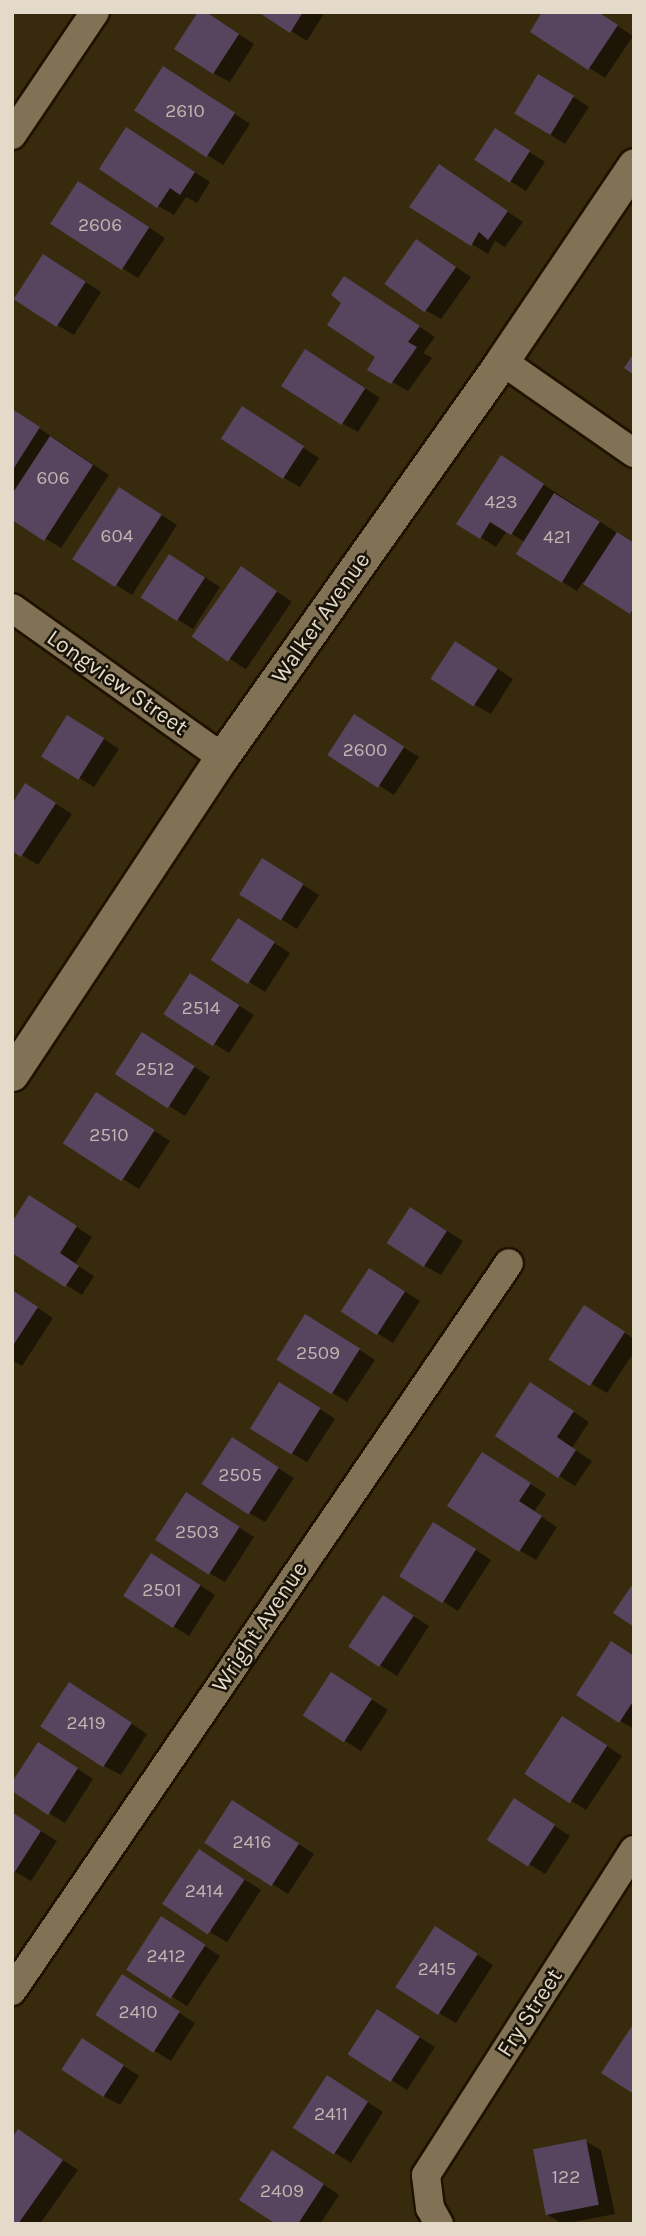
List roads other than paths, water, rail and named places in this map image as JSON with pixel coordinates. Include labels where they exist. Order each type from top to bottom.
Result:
[{"type":"street","points":[[12,135],[95,12]]},
{"type":"street","name":"Walker Avenue","points":[[12,1074],[222,757],[502,361],[634,165]]},
{"type":"street","points":[[502,361],[634,453]]},
{"type":"street","name":"Longview Street","points":[[12,608],[222,757]]},
{"type":"street","name":"Wright Avenue","points":[[12,1991],[509,1263]]},
{"type":"street","name":"Fry Street","points":[[439,2224],[430,2208],[426,2175],[634,1850]]}]
